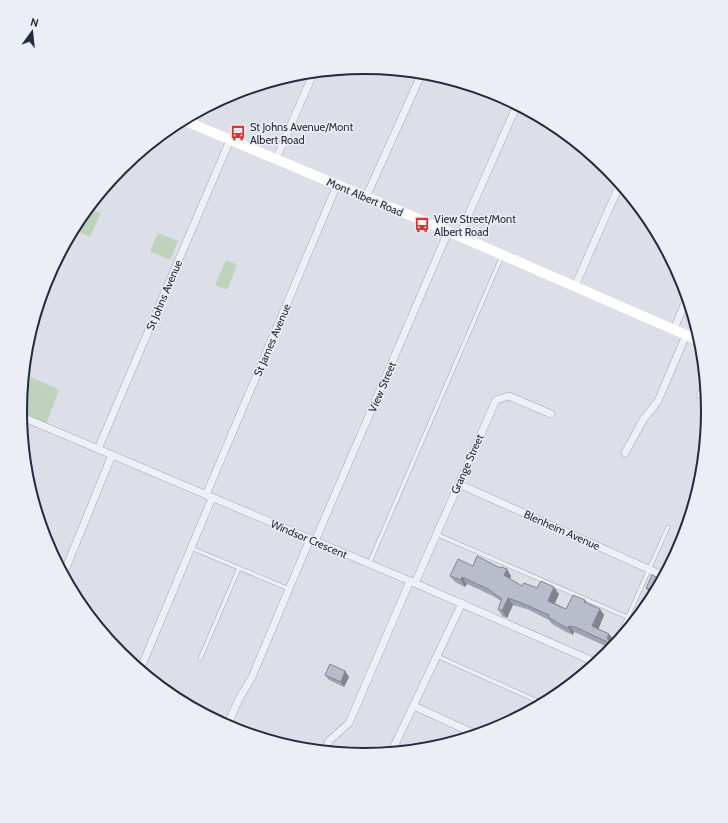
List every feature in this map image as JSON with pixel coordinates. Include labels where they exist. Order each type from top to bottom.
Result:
[{"type":"main road","name":"Mont Albert Road","points":[[191,123],[459,236],[693,338]]},
{"type":"street","points":[[276,159],[311,79]]},
{"type":"street","points":[[366,197],[419,79]]},
{"type":"street","points":[[459,236],[515,110]]},
{"type":"street","name":"St Johns Avenue","points":[[98,449],[230,140]]},
{"type":"street","name":"St James Avenue","points":[[142,665],[191,548],[209,496],[337,185]]},
{"type":"street","points":[[575,286],[618,190]]},
{"type":"street","name":"View Street","points":[[229,720],[238,701],[252,677],[289,590],[313,540],[448,232]]},
{"type":"street","points":[[674,329],[684,306]]},
{"type":"street","points":[[625,453],[643,420],[658,401],[686,335]]},
{"type":"street","name":"Grange Street","points":[[326,747],[328,741],[349,723],[496,400],[509,396],[551,414]]},
{"type":"street","name":"Windsor Crescent","points":[[27,419],[462,603],[591,660]]},
{"type":"street","points":[[66,568],[112,455]]},
{"type":"street","name":"Blenheim Avenue","points":[[458,484],[659,574]]},
{"type":"street","points":[[395,747],[462,603]]},
{"type":"street","points":[[414,706],[470,732]]},
{"type":"lane","points":[[369,564],[502,255]]},
{"type":"lane","points":[[698,396],[700,391]]},
{"type":"lane","points":[[623,627],[668,527]]},
{"type":"lane","points":[[436,534],[627,617]]},
{"type":"lane","points":[[191,548],[289,590]]},
{"type":"lane","points":[[200,659],[239,568]]},
{"type":"lane","points":[[437,656],[536,701]]},
{"type":"green space","points":[[94,210],[101,213],[90,237],[79,232]]},
{"type":"green space","points":[[158,233],[178,241],[170,260],[150,251]]},
{"type":"green space","points":[[226,260],[237,265],[227,290],[215,285]]},
{"type":"green space","points":[[29,376],[59,390],[46,425],[27,417]]},
{"type":"building","points":[[477,556],[500,568],[507,569],[504,575],[522,586],[524,583],[537,588],[541,581],[554,587],[548,601],[566,609],[573,595],[585,600],[584,602],[600,609],[592,626],[609,634],[607,638],[610,641],[609,643],[575,627],[569,626],[568,628],[548,617],[549,615],[508,598],[502,611],[498,609],[502,599],[488,589],[462,577],[461,580],[450,576],[458,559],[473,566]]},
{"type":"building","points":[[652,575],[657,578],[650,590],[646,588]]},
{"type":"building","points":[[330,664],[345,671],[341,682],[325,675]]},
{"type":"place","name":"St Johns Avenue/Mont Albert Road","points":[[238,133]]},
{"type":"place","name":"View Street/Mont Albert Road","points":[[422,225]]}]
